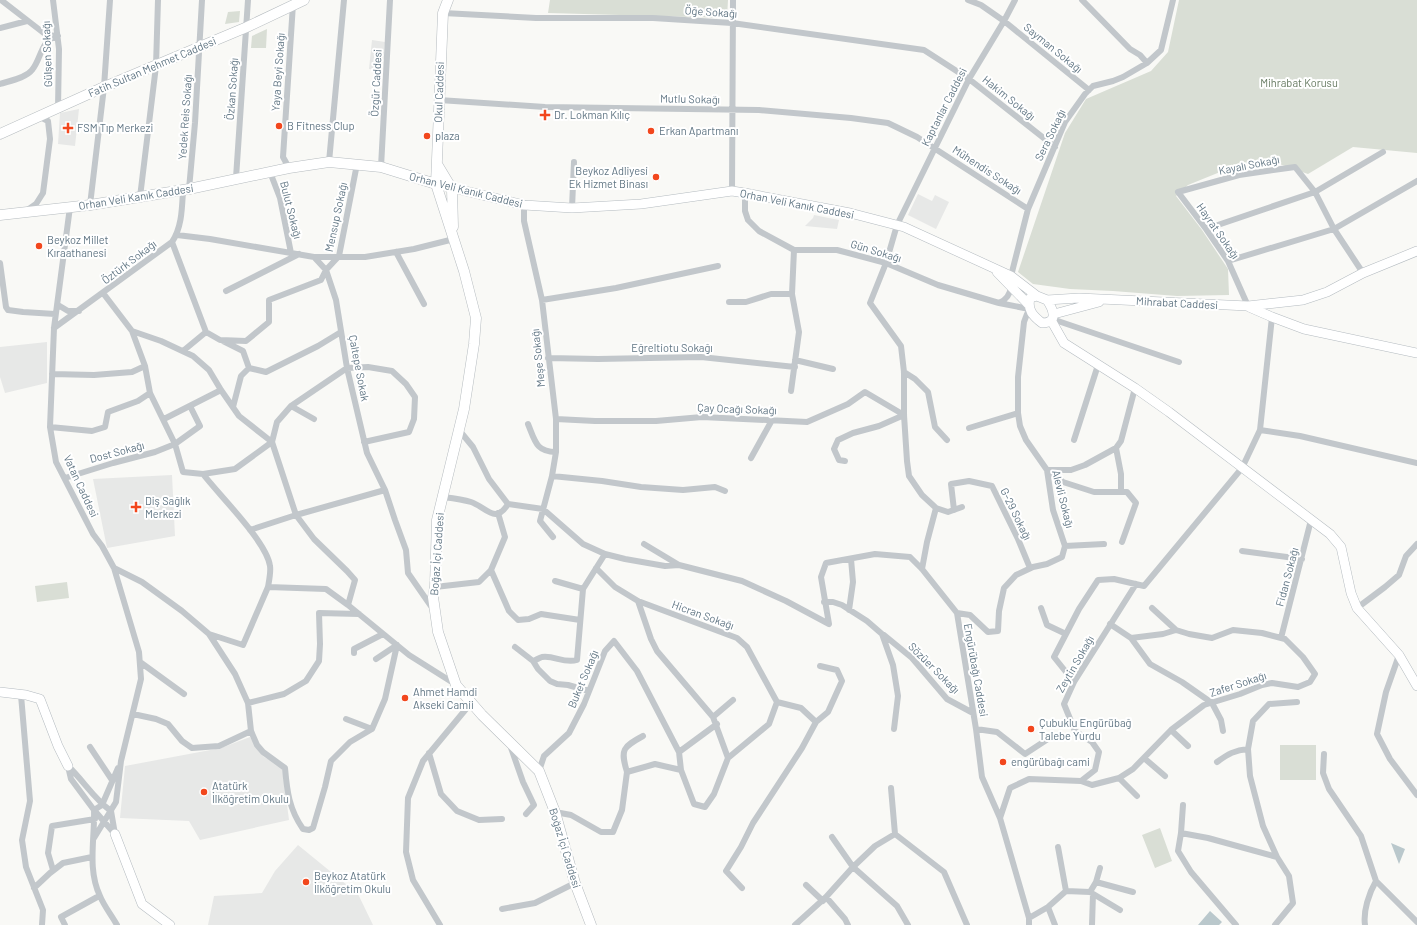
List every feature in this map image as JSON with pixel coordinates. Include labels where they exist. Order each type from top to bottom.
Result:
[{"type":"main road","name":"Fatih Sultan Mehmet Caddesi","points":[[0,134],[104,87],[247,27],[293,2],[304,0]]},
{"type":"main road","name":"Okul Caddesi","points":[[436,184],[442,13],[448,0]]},
{"type":"main road","name":"Orhan Veli Kanık Caddesi","points":[[0,215],[70,208],[186,190],[236,178],[329,162],[381,167],[436,184]]},
{"type":"main road","points":[[437,164],[452,189],[454,239]]},
{"type":"main road","points":[[436,184],[454,239]]},
{"type":"main road","name":"Boğaz İçi Caddesi","points":[[454,239],[476,318],[474,344],[464,410],[437,520],[435,587],[433,597],[438,632],[456,684],[482,715],[539,771],[555,812],[575,883],[591,925]]},
{"type":"street","points":[[1,0],[26,21],[45,34],[58,36]]},
{"type":"street","name":"Gülşen Sokağı","points":[[53,0],[59,49],[58,108]]},
{"type":"street","points":[[90,205],[104,87],[110,0]]},
{"type":"street","points":[[140,197],[156,66],[158,0]]},
{"type":"street","name":"Yedek Reis Sokağı","points":[[186,190],[200,46],[202,0]]},
{"type":"street","name":"Özkan Sokağı","points":[[236,178],[248,0]]},
{"type":"street","points":[[329,162],[344,0]]},
{"type":"street","name":"Özgür Caddesi","points":[[381,167],[390,0]]},
{"type":"street","points":[[732,191],[733,0]]},
{"type":"street","name":"Sayman Sokağı","points":[[968,0],[981,6],[1004,21],[1089,90]]},
{"type":"street","name":"Kaptanlar Caddesi","points":[[904,372],[901,346],[870,303],[886,263],[897,226],[934,148],[969,79],[1015,0]]},
{"type":"street","points":[[1082,0],[1130,49],[1140,55],[1147,63]]},
{"type":"street","name":"Sera Sokağı","points":[[1011,276],[1028,209],[1065,122],[1085,94],[1093,86],[1123,77],[1147,63],[1160,50],[1173,0]]},
{"type":"street","name":"Yaya Beyi Sokağı","points":[[289,168],[283,157],[293,2]]},
{"type":"street","name":"Öḡe Sokağı","points":[[442,13],[536,18],[653,18],[732,23],[924,50],[969,79]]},
{"type":"street","points":[[0,28],[26,21]]},
{"type":"street","points":[[0,84],[32,71],[47,41],[58,36]]},
{"type":"street","name":"Hakim Sokağı","points":[[969,79],[1055,147]]},
{"type":"street","name":"Mutlu Sokağı","points":[[439,100],[545,107],[732,109],[814,114],[888,123],[917,137],[934,148]]},
{"type":"street","points":[[23,213],[36,204],[43,193],[50,139],[48,121],[38,116]]},
{"type":"street","name":"Mühendis Sokağı","points":[[934,148],[1028,209]]},
{"type":"street","points":[[1206,229],[1315,192],[1383,152]]},
{"type":"street","points":[[572,208],[574,162]]},
{"type":"street","name":"Mensup Sokağı","points":[[220,340],[246,341],[269,322],[269,300],[321,280],[326,270],[339,256],[357,164]]},
{"type":"street","name":"Kayalı Sokağı","points":[[1178,192],[1239,175],[1295,167],[1315,192],[1334,229],[1363,273]]},
{"type":"street","name":"Bulut Sokağı","points":[[270,172],[280,198],[291,253]]},
{"type":"street","points":[[1228,261],[1334,229],[1417,181]]},
{"type":"street","name":"Orhan Veli Kanık Caddesi","points":[[436,184],[524,205],[572,208],[641,204],[732,191],[745,193],[850,214],[904,227],[1011,276],[1037,296],[1047,300]]},
{"type":"street","name":"Öztürk Sokağı","points":[[54,328],[172,242],[177,235],[186,190]]},
{"type":"street","name":"Hayrat Sokağı","points":[[1178,192],[1228,261],[1248,306]]},
{"type":"street","name":"Gün Sokağı","points":[[745,193],[745,211],[748,220],[759,231],[794,250],[837,250],[886,263],[938,285],[999,303],[1029,308]]},
{"type":"street","name":"Meşe Sokağı","points":[[524,205],[524,221],[542,300],[556,419],[556,452],[552,476],[543,509]]},
{"type":"street","name":"Vatan Caddesi","points":[[70,208],[58,305],[55,314],[50,427],[56,462],[93,534],[102,546],[114,568],[139,652],[141,679],[121,761],[116,802],[94,838]]},
{"type":"street","points":[[177,235],[210,239],[314,257],[366,257],[454,239]]},
{"type":"street","points":[[172,242],[206,332],[243,351],[248,368]]},
{"type":"street","points":[[791,391],[799,332],[792,294],[794,250]]},
{"type":"street","points":[[1248,306],[1303,300],[1327,292],[1363,273],[1417,251]]},
{"type":"street","points":[[396,252],[424,304]]},
{"type":"street","points":[[226,291],[299,254]]},
{"type":"street","name":"Çaltepe Sokak","points":[[314,257],[326,270],[336,300],[347,368],[367,453],[385,490],[406,550],[408,573],[435,612]]},
{"type":"street","points":[[0,263],[6,306],[8,310],[55,314]]},
{"type":"street","points":[[542,300],[616,288],[718,266]]},
{"type":"street","points":[[995,269],[1029,308],[1050,319],[1179,362]]},
{"type":"street","points":[[999,303],[1007,298],[1011,287]]},
{"type":"street","points":[[103,293],[132,331],[145,366],[150,392],[175,444],[183,472],[203,474],[235,469],[272,442]]},
{"type":"street","points":[[729,302],[746,302],[771,294],[792,294]]},
{"type":"street","points":[[1029,308],[1030,298],[1037,296]]},
{"type":"street","name":"Mihrabat Caddesi","points":[[1047,300],[1079,298],[1248,306]]},
{"type":"street","points":[[1047,300],[1052,308],[1050,319],[1064,343],[1135,388],[1169,412],[1330,534],[1341,547],[1351,593],[1357,608],[1399,655],[1417,686]]},
{"type":"street","points":[[1050,319],[1107,300]]},
{"type":"street","points":[[58,305],[66,311],[79,311]]},
{"type":"street","points":[[1248,306],[1304,329],[1417,353]]},
{"type":"street","name":"Alevli Sokağı","points":[[1029,308],[1024,322],[1018,377],[1018,413],[1020,426],[1026,440],[1047,470],[1053,510],[1065,546]]},
{"type":"street","points":[[1074,682],[1054,657],[1079,609],[1098,580],[1114,579],[1144,586],[1242,468],[1260,430],[1272,317]]},
{"type":"street","points":[[132,331],[161,341],[193,356],[209,370],[239,416],[272,442]]},
{"type":"street","points":[[183,351],[206,332]]},
{"type":"street","points":[[248,368],[266,372],[318,346],[341,332]]},
{"type":"street","name":"Eğreltiotu Sokağı","points":[[548,358],[598,359],[701,356],[833,368]]},
{"type":"street","points":[[1074,440],[1098,365]]},
{"type":"street","points":[[52,374],[94,375],[132,372],[145,366]]},
{"type":"street","points":[[348,605],[355,580],[314,539],[296,515],[272,442],[277,422],[291,406],[347,368],[368,367],[392,371],[406,384],[416,397],[414,419],[409,432],[364,442]]},
{"type":"street","points":[[233,407],[241,376],[248,368]]},
{"type":"street","points":[[904,372],[906,461],[910,476],[922,495],[936,508],[948,512],[962,506]]},
{"type":"street","points":[[904,372],[915,379],[928,392],[935,428],[947,440]]},
{"type":"street","points":[[1047,470],[1071,470],[1085,465],[1116,448],[1121,441],[1135,388]]},
{"type":"street","points":[[164,419],[221,390]]},
{"type":"street","points":[[50,427],[92,431],[105,427],[108,412],[138,401],[150,392]]},
{"type":"street","name":"Çay Ocağı Sokağı","points":[[556,419],[595,421],[656,421],[702,417],[807,422],[848,404],[866,392],[904,415]]},
{"type":"street","name":"Dost Sokağı","points":[[65,478],[155,452],[175,444],[200,426],[190,406]]},
{"type":"street","points":[[291,406],[314,419]]},
{"type":"street","points":[[969,428],[1018,413]]},
{"type":"street","points":[[845,461],[839,460],[834,449],[838,440],[853,432],[879,426],[904,415]]},
{"type":"street","points":[[751,458],[772,420]]},
{"type":"street","points":[[528,424],[539,448],[547,452],[556,452]]},
{"type":"street","points":[[459,430],[474,447],[489,480],[508,504],[543,509],[540,521],[553,537]]},
{"type":"street","points":[[1260,430],[1300,436],[1417,463]]},
{"type":"street","points":[[1116,448],[1121,474],[1121,492]]},
{"type":"street","points":[[1047,470],[1063,482],[1094,492],[1126,492],[1136,503],[1122,542]]},
{"type":"street","points":[[203,474],[265,550],[270,566],[268,587],[243,645],[209,634]]},
{"type":"street","points":[[552,476],[602,481],[640,487],[683,490],[715,487],[725,491]]},
{"type":"street","name":"G-29 Sokağı","points":[[954,510],[951,484],[969,481],[992,486],[1018,539],[1030,568]]},
{"type":"street","points":[[250,530],[296,515],[385,490]]},
{"type":"street","points":[[443,497],[472,502],[490,514],[498,513],[504,510],[508,504]]},
{"type":"street","points":[[922,569],[936,508]]},
{"type":"street","name":"Engürübağı Caddesi","points":[[543,509],[583,544],[605,554],[625,560],[659,565],[679,565],[742,581],[786,601],[829,624],[824,602],[821,577],[826,563],[874,554],[910,557],[922,569],[956,613],[976,729],[982,777],[1000,818],[1029,918],[1029,925]]},
{"type":"street","points":[[435,587],[479,582],[490,570],[505,537],[498,513]]},
{"type":"street","name":"Fidan Sokağı","points":[[1281,638],[1311,520]]},
{"type":"street","points":[[644,544],[679,565]]},
{"type":"street","points":[[956,613],[970,615],[988,632],[998,631],[999,611],[1004,588],[1016,575],[1030,568],[1047,564],[1062,557],[1065,546],[1104,544]]},
{"type":"street","points":[[1357,608],[1399,575],[1406,556],[1417,544]]},
{"type":"street","points":[[1242,551],[1302,559]]},
{"type":"street","points":[[533,661],[542,657],[570,662],[577,660],[583,589],[605,554]]},
{"type":"street","points":[[849,610],[853,582],[851,559]]},
{"type":"street","points":[[114,568],[142,582],[182,611],[209,634],[235,674],[248,703],[251,730],[257,745],[263,752],[285,768],[288,796],[296,819],[303,829],[308,830],[313,828],[326,787],[332,761],[350,742],[372,729],[385,699],[396,645]]},
{"type":"street","name":"Hicran Sokağı","points":[[596,568],[615,587],[638,601],[737,638],[747,648],[777,702]]},
{"type":"street","points":[[490,570],[509,611],[518,620],[529,619],[541,614],[580,620]]},
{"type":"street","points":[[555,581],[583,589]]},
{"type":"street","name":"Zeytin Sokağı","points":[[1081,781],[1095,770],[1099,752],[1092,742],[1074,731],[1064,704],[1074,682],[1136,584]]},
{"type":"street","points":[[268,587],[326,589],[409,655],[456,684]]},
{"type":"street","points":[[638,601],[651,640],[657,651],[713,717],[717,724],[728,758],[768,724],[777,702],[801,708],[816,722]]},
{"type":"street","name":"Sözüer Sokağı","points":[[824,602],[833,602],[842,605],[867,621],[912,658],[947,699],[973,713]]},
{"type":"street","points":[[1041,608],[1046,625],[1066,634]]},
{"type":"street","points":[[1152,608],[1176,630]]},
{"type":"street","points":[[248,703],[284,694],[306,681],[319,661],[319,613],[359,614]]},
{"type":"street","points":[[1110,624],[1131,638],[1150,664],[1182,682],[1212,703],[1221,720],[1223,731]]},
{"type":"street","name":"Zafer Sokağı","points":[[1081,781],[1092,785],[1119,778],[1133,769],[1171,730],[1204,705],[1272,683],[1298,687],[1310,682],[1315,674],[1303,656],[1285,639],[1262,633],[1233,630],[1212,638],[1176,630],[1163,634],[1131,638]]},
{"type":"street","points":[[354,654],[354,649],[383,634]]},
{"type":"street","points":[[882,634],[893,665],[898,696],[894,729]]},
{"type":"street","name":"Buket Sokağı","points":[[539,771],[544,756],[569,732],[589,691],[605,651],[614,641],[637,671],[679,752],[681,770],[694,804],[704,807],[714,794],[728,758]]},
{"type":"street","points":[[376,659],[396,645]]},
{"type":"street","points":[[514,647],[533,661],[538,669],[550,681],[589,691]]},
{"type":"street","points":[[1399,655],[1386,692],[1377,734],[1390,759],[1417,795]]},
{"type":"street","points":[[140,662],[184,694]]},
{"type":"street","points":[[742,888],[726,871],[741,847],[753,823],[802,748],[816,722],[828,712],[842,681],[837,670],[820,666]]},
{"type":"street","points":[[0,692],[40,699],[58,746],[68,766],[71,780],[115,834]]},
{"type":"street","points":[[21,695],[30,801],[22,840],[26,867],[43,910],[42,925]]},
{"type":"street","points":[[713,717],[733,700]]},
{"type":"street","points":[[1275,925],[1293,902],[1289,876],[1277,857],[1263,826],[1250,776],[1248,749],[1253,721],[1269,704],[1297,702]]},
{"type":"street","points":[[440,925],[413,880],[406,852],[408,798],[423,761],[472,703]]},
{"type":"street","points":[[133,714],[156,719],[168,724],[182,741],[192,748],[218,746],[251,730]]},
{"type":"street","points":[[346,719],[372,729]]},
{"type":"street","points":[[679,752],[717,724]]},
{"type":"street","points":[[976,729],[997,732],[1025,754],[1051,737]]},
{"type":"street","points":[[1171,730],[1188,746]]},
{"type":"street","points":[[555,812],[570,815],[601,832],[613,832],[622,810],[627,772],[623,759],[624,751],[630,744],[643,736]]},
{"type":"street","points":[[509,742],[523,782],[534,805],[526,814]]},
{"type":"street","points":[[90,747],[112,780]]},
{"type":"street","points":[[1218,762],[1229,753],[1248,749]]},
{"type":"street","points":[[429,753],[441,794],[457,811],[479,820],[502,819]]},
{"type":"street","points":[[1324,754],[1322,773],[1329,789],[1361,836],[1376,881],[1417,922]]},
{"type":"street","points":[[1144,758],[1165,776]]},
{"type":"street","name":"Vatan Caddesi","points":[[102,805],[121,761]]},
{"type":"street","points":[[627,772],[655,764],[681,770]]},
{"type":"street","points":[[68,766],[78,775],[102,805],[111,811],[115,834],[142,904],[170,925]]},
{"type":"street","points":[[1000,818],[1010,788],[1029,778],[1081,781]]},
{"type":"street","points":[[1119,778],[1137,796]]},
{"type":"street","points":[[891,788],[895,834],[944,872],[967,925]]},
{"type":"street","points":[[94,810],[102,805]]},
{"type":"street","points":[[1183,805],[1178,851],[1191,872],[1236,925]]},
{"type":"street","points":[[94,810],[95,819],[92,857],[93,869],[99,896],[117,925]]},
{"type":"street","points":[[53,870],[48,853],[52,826],[95,819]]},
{"type":"street","points":[[1181,833],[1208,838],[1277,857]]},
{"type":"street","points":[[795,925],[825,899],[853,867],[876,846],[895,834]]},
{"type":"street","points":[[832,837],[853,867],[897,906],[908,925]]},
{"type":"street","points":[[1058,847],[1066,891]]},
{"type":"street","points":[[34,888],[62,863],[92,857]]},
{"type":"street","points":[[1092,925],[1091,893],[1100,868]]},
{"type":"street","points":[[1365,925],[1364,918],[1371,890],[1376,881]]},
{"type":"street","points":[[1096,882],[1133,892]]},
{"type":"street","points":[[502,909],[535,902],[575,883]]},
{"type":"street","points":[[806,885],[825,899],[845,919],[848,925]]},
{"type":"street","points":[[1029,918],[1048,907],[1066,891],[1091,893],[1120,910]]},
{"type":"street","points":[[65,925],[61,917],[99,896]]},
{"type":"street","points":[[1048,907],[1055,925]]},
{"type":"shaded area","points":[[372,40],[385,42],[382,71],[369,69]]},
{"type":"shaded area","name":"FSM Tıp Merkezi","points":[[79,109],[75,146],[58,144],[60,113]]},
{"type":"shaded area","points":[[918,194],[932,201],[935,195],[949,202],[936,229],[908,215]]},
{"type":"shaded area","points":[[814,215],[839,220],[837,229],[805,226]]},
{"type":"shaded area","points":[[47,342],[47,383],[5,393],[0,377],[0,347]]},
{"type":"shaded area","name":"Diş Sağlık Merkezi","points":[[172,475],[175,536],[107,548],[93,479]]},
{"type":"shaded area","name":"Atatürk İlköğretim Okulu","points":[[250,737],[264,757],[282,766],[289,820],[200,840],[189,821],[120,818],[125,766],[221,748]]},
{"type":"shaded area","points":[[1391,843],[1405,849],[1399,864]]},
{"type":"shaded area","name":"Beykoz Atatürk İlköğretim Okulu","points":[[298,845],[358,894],[373,925],[208,925],[214,896],[262,893],[275,871]]},
{"type":"shaded area","points":[[1210,911],[1222,922],[1219,925],[1198,925]]},
{"type":"green space","points":[[550,0],[728,0],[727,18],[548,13]]},
{"type":"green space","name":"Mihrabat Korusu","points":[[1179,0],[1417,0],[1417,153],[1353,147],[1308,174],[1271,161],[1225,170],[1188,185],[1176,196],[1202,230],[1228,269],[1229,295],[1177,296],[1070,289],[1033,284],[1018,272],[1065,133],[1086,99],[1151,71],[1168,52]]},
{"type":"green space","points":[[240,11],[239,22],[225,24],[228,12]]},
{"type":"green space","points":[[267,29],[266,48],[251,48],[252,36]]},
{"type":"green space","points":[[67,582],[69,598],[37,602],[35,586]]},
{"type":"green space","points":[[1280,745],[1316,745],[1316,780],[1280,780]]},
{"type":"green space","points":[[1160,828],[1172,861],[1155,868],[1142,835]]},
{"type":"place","name":"Dr. Lokman Kılıç","points":[[545,115]]},
{"type":"place","name":"B Fitness Clup","points":[[279,126]]},
{"type":"place","name":"FSM Tıp Merkezi","points":[[68,128]]},
{"type":"place","name":"Erkan Apartmanı","points":[[651,131]]},
{"type":"place","name":"plaza","points":[[427,136]]},
{"type":"place","name":"Beykoz Adliyesi Ek Hizmet Binası","points":[[656,177]]},
{"type":"place","name":"Beykoz Millet Kıraathanesi","points":[[39,246]]},
{"type":"place","name":"Diş Sağlık Merkezi","points":[[136,507]]},
{"type":"place","name":"Ahmet Hamdi Akseki Camii","points":[[405,698]]},
{"type":"place","name":"Çubuklu Engürübağ Talebe Yurdu","points":[[1031,729]]},
{"type":"place","name":"engürübağı cami","points":[[1003,762]]},
{"type":"place","name":"Atatürk İlköğretim Okulu","points":[[204,792]]},
{"type":"place","name":"Beykoz Atatürk İlköğretim Okulu","points":[[306,882]]}]
